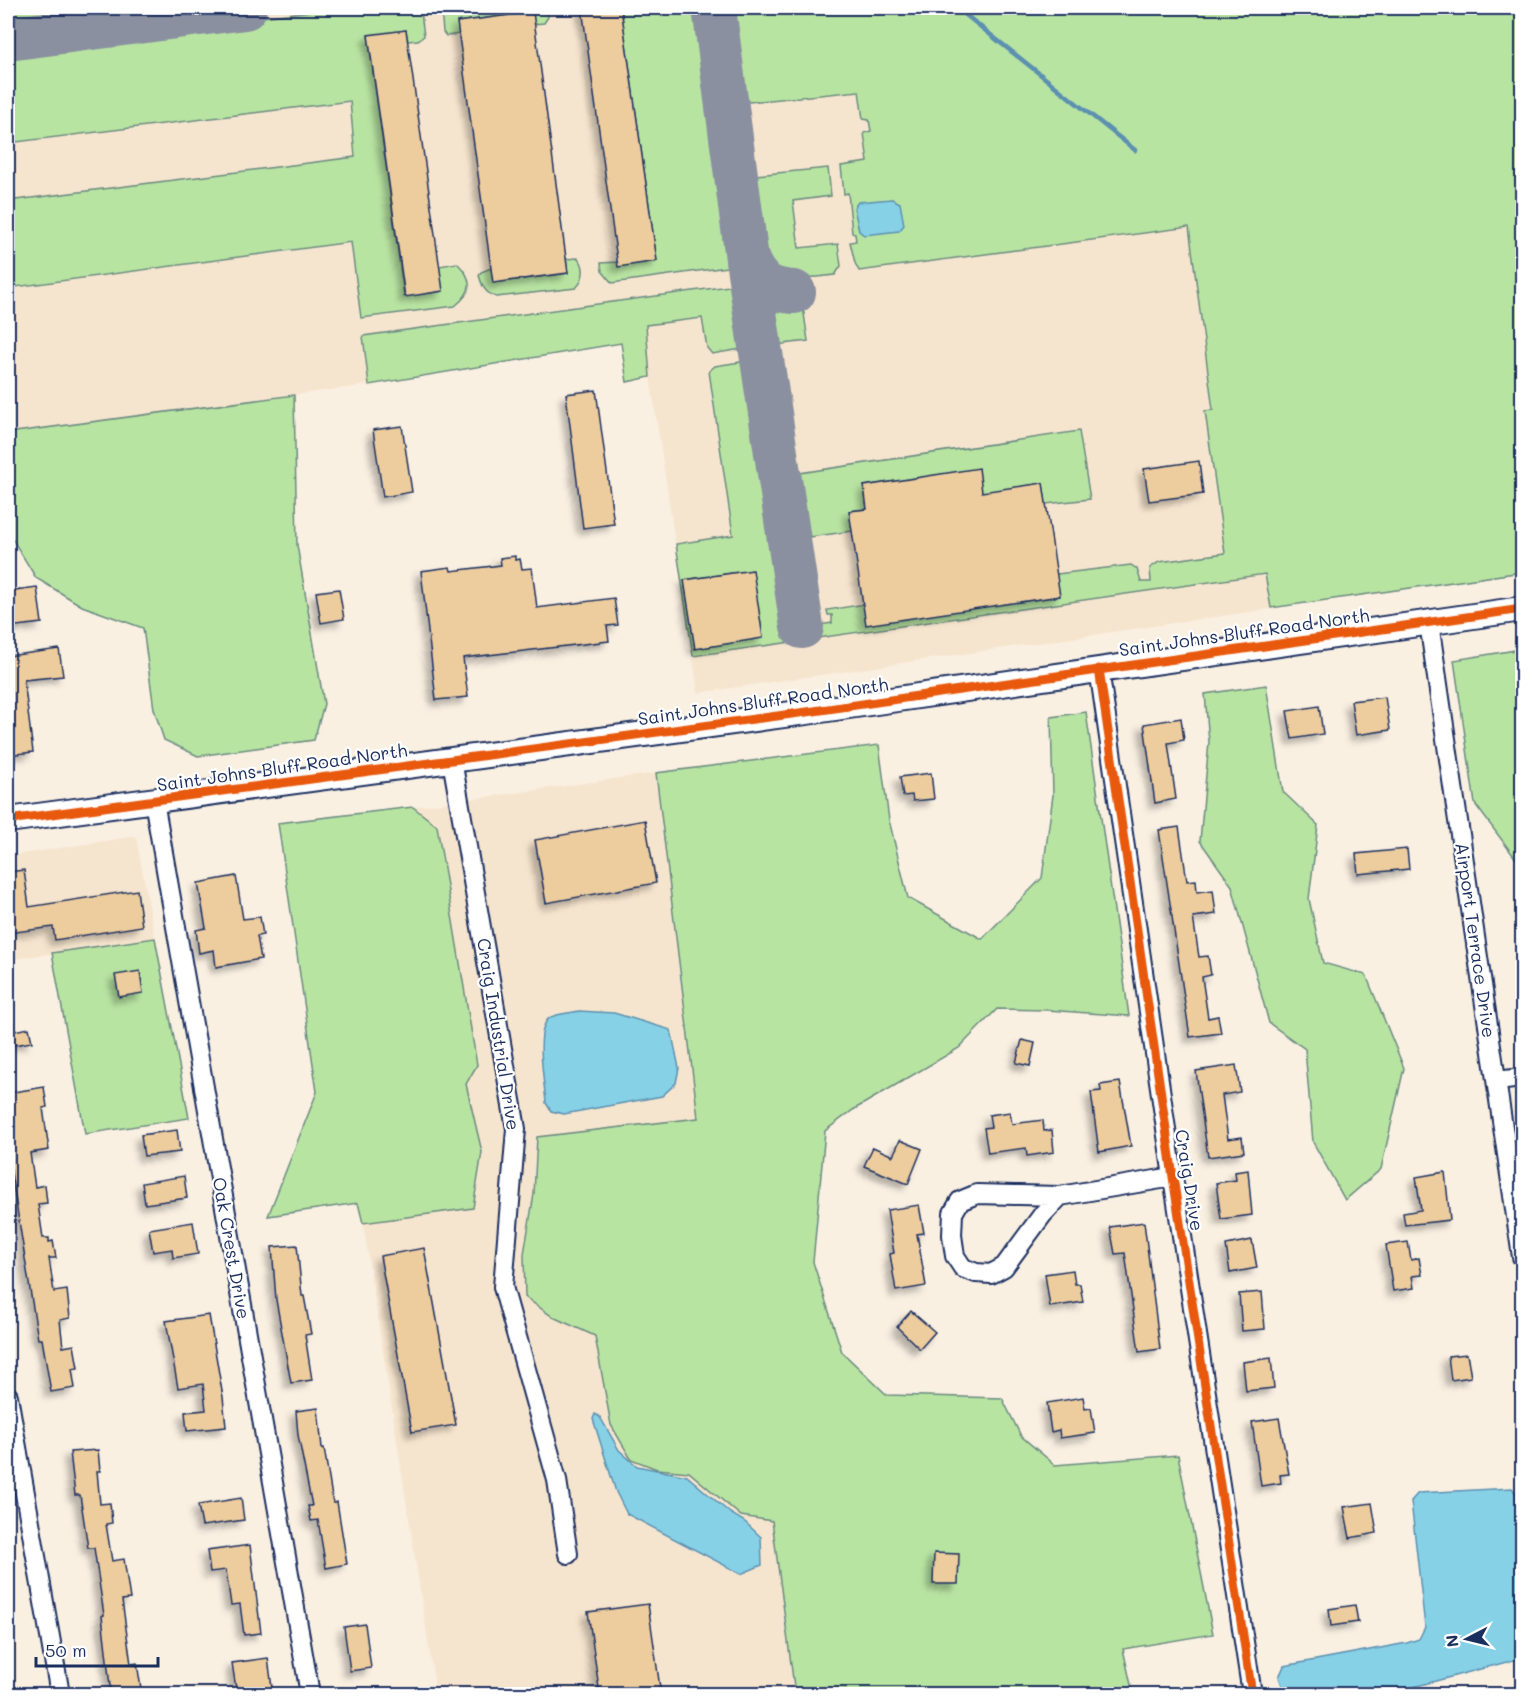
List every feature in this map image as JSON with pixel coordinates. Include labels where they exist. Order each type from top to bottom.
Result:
[{"type":"main road","name":"Saint Johns Bluff Road North","points":[[8,820],[452,760],[1522,609]]},
{"type":"street","name":"Airport Terrace Drive","points":[[1429,623],[1522,1257]]},
{"type":"street","name":"Craig Drive","points":[[1099,669],[1252,1695]]},
{"type":"street","name":"Craig Industrial Drive","points":[[452,760],[516,1129],[503,1287],[557,1480],[568,1554]]},
{"type":"street","name":"Oak Crest Drive","points":[[154,801],[310,1695]]},
{"type":"street","points":[[1497,1081],[1522,1078]]},
{"type":"street","points":[[1060,1196],[1043,1214],[1004,1267],[990,1274],[976,1274],[963,1268],[955,1256],[952,1235],[953,1213],[960,1201],[977,1194],[1060,1196],[1173,1177]]},
{"type":"street","points":[[8,1396],[60,1695]]},
{"type":"shaded area","points":[[8,8],[1522,8],[1522,572],[698,693],[650,378],[627,382],[621,343],[369,385],[8,433]]},
{"type":"shaded area","points":[[656,773],[698,1118],[537,1137],[534,1194],[553,1317],[595,1336],[611,1425],[657,1469],[689,1472],[741,1516],[772,1520],[795,1694],[436,1694],[363,1223],[473,1208],[482,1152],[466,1084],[477,1065],[437,826],[413,807]]},
{"type":"shaded area","points":[[136,836],[155,938],[8,960],[8,856]]},
{"type":"green space","points":[[8,8],[133,8],[8,23]]},
{"type":"green space","points":[[334,8],[417,8],[421,13],[424,36],[418,40],[408,41],[406,30],[368,36],[404,296],[442,291],[439,266],[457,263],[469,280],[468,290],[461,301],[455,306],[361,318],[351,242],[8,288],[8,201],[355,157],[350,101],[8,143],[8,49]]},
{"type":"green space","points":[[441,8],[548,8],[548,17],[544,23],[534,24],[532,12],[457,22],[459,34],[446,36],[443,32]]},
{"type":"green space","points":[[621,8],[698,8],[732,263],[727,267],[612,283],[602,271],[601,263],[618,262],[618,266],[657,261]]},
{"type":"green space","points":[[728,8],[1522,8],[1522,572],[1271,608],[1265,574],[811,639],[809,625],[815,618],[819,618],[820,625],[832,623],[832,615],[828,615],[827,610],[1057,574],[1131,565],[1137,569],[1141,582],[1151,582],[1150,568],[1159,562],[1225,553],[1205,411],[1213,410],[1189,227],[859,271],[850,242],[856,241],[855,234],[852,233],[848,193],[844,194],[841,166],[868,162],[864,133],[871,131],[869,120],[863,119],[859,91],[749,102],[738,93]]},
{"type":"green space","points":[[828,168],[831,196],[793,201],[799,248],[838,244],[841,266],[835,275],[802,278],[781,274],[765,262],[758,252],[750,186],[756,175]]},
{"type":"green space","points":[[578,258],[581,261],[583,273],[576,288],[496,297],[485,289],[479,275],[491,268],[493,283],[568,273],[566,259]]},
{"type":"green space","points":[[729,286],[738,291],[746,342],[741,349],[712,354],[707,348],[702,318],[646,325],[650,377],[627,382],[621,343],[369,385],[363,336]]},
{"type":"green space","points":[[799,305],[803,307],[808,341],[775,345],[768,311]]},
{"type":"green space","points":[[740,362],[750,367],[788,617],[794,621],[798,641],[693,656],[676,544],[733,535],[709,371],[715,366]],"holes":[[[752,570],[763,638],[695,649],[684,580]]]},
{"type":"green space","points":[[294,395],[297,545],[324,704],[314,740],[198,756],[164,740],[154,709],[143,628],[82,606],[36,578],[13,540],[8,538],[8,433]]},
{"type":"green space","points":[[1079,431],[1090,499],[1046,504],[1043,483],[982,493],[978,469],[864,486],[867,509],[849,511],[852,531],[803,538],[793,474]]},
{"type":"green space","points":[[1522,649],[1522,859],[1516,859],[1475,804],[1454,660]]},
{"type":"green space","points":[[1266,685],[1283,792],[1318,825],[1309,899],[1323,963],[1366,975],[1404,1068],[1381,1169],[1345,1200],[1313,1142],[1305,1049],[1269,1023],[1232,886],[1200,841],[1209,742],[1205,694]]},
{"type":"green space","points":[[1086,712],[1129,1016],[997,1009],[959,1048],[853,1110],[825,1131],[813,1262],[842,1352],[887,1395],[1002,1398],[1021,1436],[1055,1465],[1178,1455],[1213,1634],[1123,1649],[1133,1694],[795,1694],[772,1521],[741,1516],[689,1472],[657,1469],[631,1459],[611,1425],[595,1336],[553,1317],[525,1297],[524,1254],[534,1194],[537,1137],[698,1118],[656,773],[879,745],[889,820],[908,898],[982,939],[1042,878],[1053,795],[1051,717]]},
{"type":"green space","points":[[413,807],[437,826],[477,1065],[466,1084],[482,1152],[473,1208],[363,1223],[358,1203],[268,1216],[317,1092],[278,823]]},
{"type":"green space","points":[[155,938],[189,1118],[85,1134],[52,953]]},
{"type":"water","points":[[892,199],[900,203],[904,225],[899,231],[864,235],[859,231],[854,208],[858,202]]},
{"type":"water","points":[[579,1011],[614,1013],[671,1030],[679,1068],[676,1083],[662,1096],[564,1114],[551,1111],[546,1103],[542,1070],[542,1032],[551,1017]]},
{"type":"water","points":[[595,1414],[600,1417],[619,1450],[637,1466],[687,1476],[730,1513],[745,1522],[761,1537],[762,1565],[741,1574],[627,1514],[616,1492],[593,1419]]},
{"type":"water","points":[[1512,1488],[1522,1501],[1522,1658],[1387,1694],[1285,1694],[1279,1677],[1284,1666],[1419,1639],[1425,1627],[1411,1501],[1418,1493]]},
{"type":"building","points":[[582,8],[621,8],[657,261],[618,267]]},
{"type":"building","points":[[533,12],[568,273],[493,283],[457,22]]},
{"type":"building","points":[[406,30],[443,291],[405,297],[368,35]]},
{"type":"building","points":[[596,390],[614,524],[583,528],[566,394]]},
{"type":"building","points":[[402,426],[412,492],[383,497],[373,430]]},
{"type":"building","points":[[1199,461],[1203,494],[1149,501],[1144,469]]},
{"type":"building","points":[[979,468],[982,492],[1043,483],[1060,596],[866,625],[849,511],[867,509],[864,486]]},
{"type":"building","points":[[515,556],[515,560],[520,559],[522,569],[532,568],[537,608],[614,598],[618,625],[607,626],[609,641],[463,658],[468,697],[436,700],[421,571],[450,567],[451,571],[501,565],[500,558]]},
{"type":"building","points":[[753,570],[763,638],[695,649],[684,580]]},
{"type":"building","points":[[37,587],[42,623],[8,627],[8,591]]},
{"type":"building","points":[[339,589],[344,619],[321,623],[316,592]]},
{"type":"building","points":[[59,649],[63,676],[24,680],[33,752],[8,755],[8,656]]},
{"type":"building","points":[[1385,697],[1390,730],[1356,735],[1351,701]]},
{"type":"building","points":[[1319,706],[1323,734],[1292,739],[1287,711]]},
{"type":"building","points":[[1181,718],[1184,740],[1168,743],[1176,799],[1155,803],[1144,724]]},
{"type":"building","points":[[931,773],[934,799],[913,801],[912,795],[903,796],[900,777]]},
{"type":"building","points":[[645,820],[656,883],[546,903],[535,840]]},
{"type":"building","points":[[1179,827],[1187,881],[1196,880],[1197,892],[1213,890],[1216,914],[1193,917],[1199,957],[1208,956],[1211,975],[1202,977],[1208,1018],[1218,1016],[1221,1033],[1190,1037],[1159,830]]},
{"type":"building","points":[[1407,849],[1409,869],[1358,874],[1356,854]]},
{"type":"building","points":[[24,870],[29,907],[137,890],[142,926],[55,940],[53,927],[8,933],[8,872]]},
{"type":"building","points":[[236,876],[243,919],[260,917],[263,935],[257,936],[261,959],[216,967],[214,950],[199,953],[196,930],[206,928],[198,883]]},
{"type":"building","points":[[140,971],[143,993],[119,997],[115,975]]},
{"type":"building","points":[[29,1028],[32,1042],[8,1046],[8,1032]]},
{"type":"building","points":[[1022,1040],[1035,1043],[1030,1066],[1016,1063]]},
{"type":"building","points":[[1236,1065],[1240,1092],[1222,1095],[1228,1139],[1242,1137],[1244,1152],[1208,1157],[1196,1071]]},
{"type":"building","points":[[1120,1082],[1131,1146],[1099,1152],[1091,1092],[1101,1091],[1100,1085]]},
{"type":"building","points":[[44,1087],[47,1107],[43,1108],[49,1150],[30,1153],[35,1187],[45,1185],[47,1203],[38,1204],[43,1238],[49,1238],[49,1242],[53,1241],[56,1258],[49,1258],[54,1292],[67,1290],[70,1318],[60,1320],[63,1347],[74,1345],[78,1368],[72,1369],[75,1388],[51,1392],[42,1339],[38,1339],[8,1153],[8,1093]]},
{"type":"building","points":[[1010,1112],[1012,1124],[1043,1120],[1044,1131],[1052,1130],[1054,1152],[1027,1156],[1026,1148],[988,1153],[984,1128],[991,1127],[989,1115]]},
{"type":"building","points":[[177,1130],[180,1152],[144,1156],[141,1135]]},
{"type":"building","points":[[900,1140],[922,1149],[908,1184],[864,1166],[873,1147],[893,1156]]},
{"type":"building","points":[[1248,1170],[1252,1215],[1221,1219],[1216,1183],[1236,1180],[1235,1172]]},
{"type":"building","points":[[1445,1172],[1450,1220],[1405,1225],[1403,1213],[1421,1210],[1416,1177]]},
{"type":"building","points":[[184,1176],[187,1198],[145,1204],[142,1183]]},
{"type":"building","points":[[919,1205],[924,1233],[917,1234],[926,1286],[896,1291],[890,1254],[894,1253],[887,1210]]},
{"type":"building","points":[[193,1222],[198,1254],[173,1258],[172,1249],[153,1252],[149,1229]]},
{"type":"building","points":[[1144,1222],[1160,1349],[1139,1352],[1125,1253],[1115,1254],[1110,1227]]},
{"type":"building","points":[[1252,1240],[1257,1268],[1230,1273],[1226,1245]]},
{"type":"building","points":[[1408,1242],[1411,1260],[1419,1258],[1422,1275],[1412,1276],[1414,1288],[1393,1291],[1386,1245]]},
{"type":"building","points":[[297,1245],[302,1296],[304,1296],[311,1334],[305,1335],[312,1380],[291,1383],[276,1300],[272,1247]]},
{"type":"building","points":[[424,1248],[456,1425],[412,1432],[380,1256]]},
{"type":"building","points":[[1073,1270],[1075,1284],[1080,1284],[1083,1302],[1050,1307],[1045,1274]]},
{"type":"building","points":[[1262,1292],[1265,1329],[1242,1331],[1239,1294]]},
{"type":"building","points":[[911,1311],[935,1332],[920,1349],[897,1327]]},
{"type":"building","points":[[209,1315],[226,1427],[187,1431],[185,1412],[206,1410],[203,1384],[178,1388],[166,1321]]},
{"type":"building","points":[[1467,1354],[1471,1377],[1451,1380],[1448,1356]]},
{"type":"building","points":[[1271,1358],[1274,1388],[1246,1391],[1243,1362]]},
{"type":"building","points":[[1083,1397],[1085,1409],[1091,1408],[1095,1433],[1060,1438],[1059,1430],[1051,1432],[1047,1403]]},
{"type":"building","points":[[318,1408],[322,1448],[324,1448],[333,1503],[337,1502],[347,1564],[326,1568],[318,1520],[311,1521],[308,1506],[312,1506],[298,1435],[296,1411]]},
{"type":"building","points":[[1279,1418],[1289,1474],[1280,1475],[1281,1483],[1261,1486],[1252,1422]]},
{"type":"building","points":[[98,1450],[100,1504],[110,1503],[112,1523],[106,1524],[112,1561],[124,1559],[130,1599],[122,1600],[131,1664],[137,1663],[142,1695],[111,1695],[102,1616],[104,1615],[94,1548],[88,1548],[80,1495],[75,1495],[70,1452]]},
{"type":"building","points":[[241,1498],[244,1520],[202,1526],[198,1505]]},
{"type":"building","points":[[1372,1503],[1377,1533],[1350,1538],[1344,1507]]},
{"type":"building","points":[[250,1545],[261,1633],[244,1635],[240,1604],[231,1605],[226,1570],[210,1572],[207,1551]]},
{"type":"building","points":[[934,1553],[959,1554],[958,1584],[933,1584]]},
{"type":"building","points":[[648,1604],[661,1695],[600,1695],[588,1612]]},
{"type":"building","points":[[1355,1605],[1358,1622],[1331,1626],[1329,1609]]},
{"type":"building","points":[[365,1624],[371,1668],[350,1671],[344,1627]]},
{"type":"building","points":[[268,1658],[273,1695],[237,1695],[232,1663]]},
{"type":"waterway","points":[[957,8],[1135,150]]},
{"type":"taxiway","points":[[8,39],[245,8]]},
{"type":"taxiway","points":[[714,8],[747,259],[802,627]]},
{"type":"taxiway","points":[[747,259],[755,274],[764,284],[794,292]]},
{"type":"cycle path","points":[[8,820],[814,711],[1522,609]]},
{"type":"cycle path","points":[[1099,669],[1173,1177],[1252,1694]]}]
